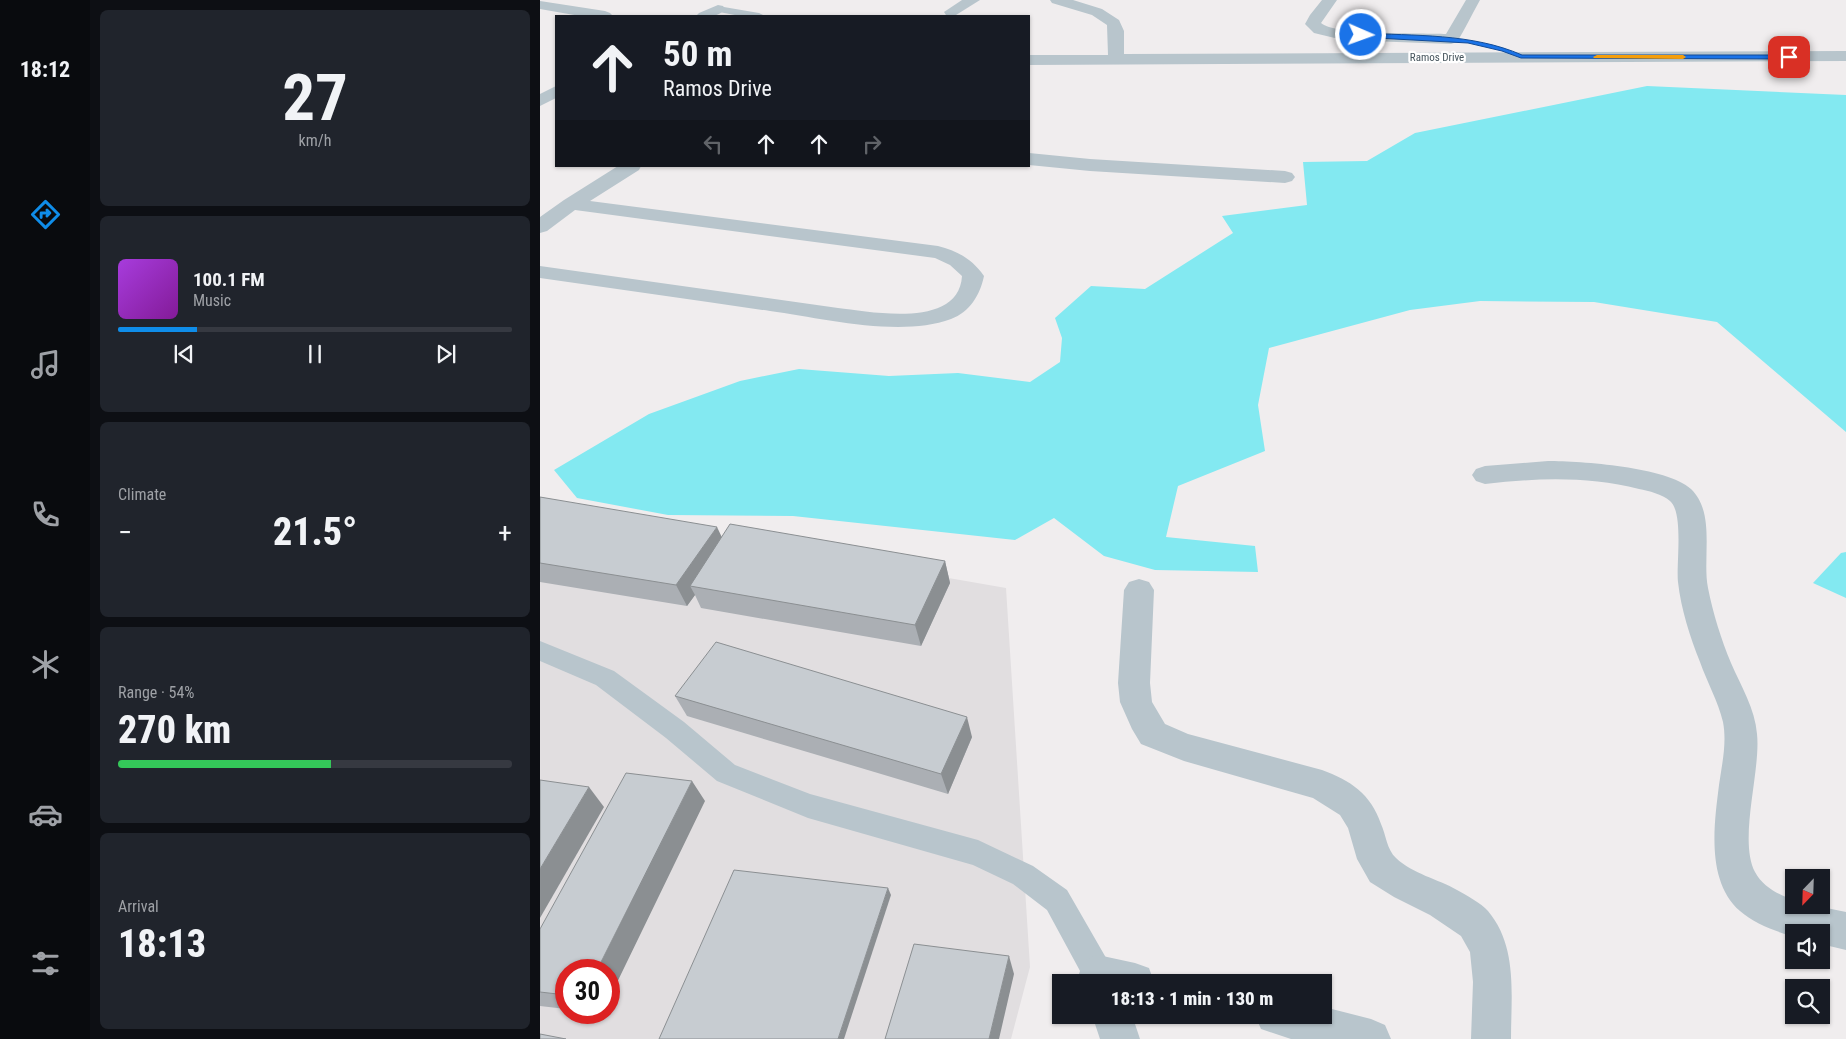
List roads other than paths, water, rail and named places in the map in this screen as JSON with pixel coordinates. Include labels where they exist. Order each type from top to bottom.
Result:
[{"type":"street","points":[[951,12],[973,0]]},
{"type":"street","points":[[1057,0],[1097,12],[1114,23],[1116,31],[1116,59]]},
{"type":"street","points":[[1330,0],[1315,18],[1313,24],[1319,30],[1343,34],[1451,39],[1504,49],[1521,56]]},
{"type":"street","points":[[1451,39],[1473,0]]},
{"type":"street","points":[[540,5],[599,15]]},
{"type":"street","points":[[706,15],[718,9]]},
{"type":"street","name":"Ramos Drive","points":[[1030,60],[1521,56],[1846,56]]},
{"type":"street","points":[[1030,159],[1090,165],[1285,177]]},
{"type":"street","points":[[540,226],[630,167]]},
{"type":"street","points":[[540,272],[834,314],[894,319],[921,319],[943,314],[958,306],[971,290],[973,276],[964,264],[953,257],[938,252],[571,204]]},
{"type":"street","points":[[1485,475],[1543,469],[1575,470],[1618,475],[1675,490],[1687,504],[1690,521],[1692,581],[1698,607],[1715,660],[1737,710],[1741,743],[1735,794],[1732,848],[1739,881],[1750,897],[1772,910],[1813,924],[1846,931]]},
{"type":"street","points":[[1139,590],[1134,683],[1136,702],[1143,720],[1153,734],[1184,747],[1322,785],[1352,804],[1364,824],[1370,846],[1383,870],[1444,902],[1474,923],[1489,947],[1492,982],[1491,1039]]},
{"type":"street","points":[[1115,1024],[1120,1039]]},
{"type":"street","points":[[1311,1024],[1371,1039]]},
{"type":"lane","points":[[718,9],[753,15]]},
{"type":"lane","points":[[540,651],[604,678],[675,730],[726,773],[808,806],[978,853],[1023,875],[1057,900],[1097,974]]},
{"type":"water","points":[[1647,86],[1846,95],[1846,432],[1717,322],[1594,302],[1480,301],[1410,310],[1269,348],[1258,405],[1265,451],[1178,486],[1166,537],[1255,546],[1258,572],[1155,570],[1104,556],[1054,518],[1015,540],[793,516],[668,515],[577,498],[554,470],[649,414],[740,381],[799,369],[889,376],[958,373],[1030,382],[1060,362],[1062,338],[1055,318],[1091,286],[1145,289],[1233,233],[1222,216],[1307,205],[1303,162],[1367,161],[1415,133]]},
{"type":"water","points":[[1846,552],[1846,598],[1813,583],[1841,553]]}]
